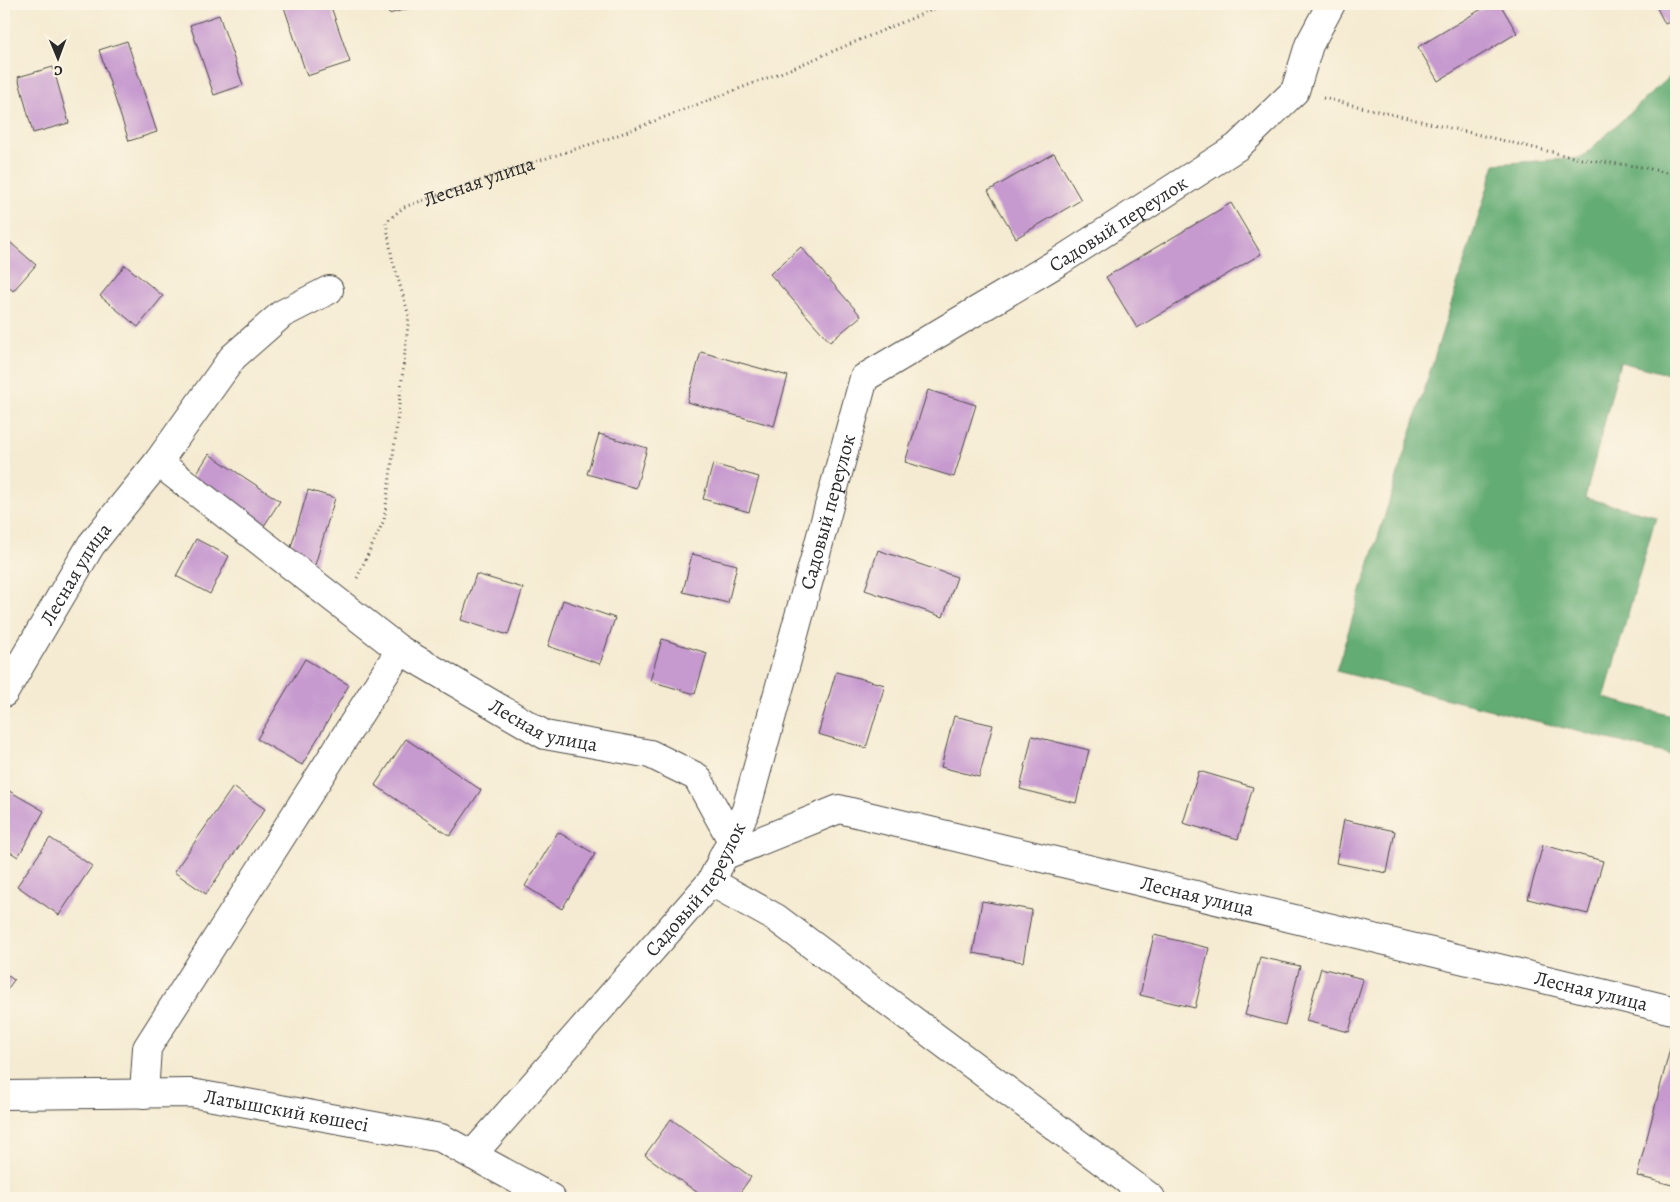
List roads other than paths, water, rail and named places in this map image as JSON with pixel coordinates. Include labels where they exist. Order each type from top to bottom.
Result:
[{"type":"street","name":"Садовый переулок","points":[[472,1155],[711,882],[746,810],[864,378],[1060,260],[1237,147],[1295,91],[1308,45],[1331,4]]},
{"type":"street","name":"Лесная улица","points":[[4,693],[91,545],[158,462],[233,357],[282,314],[330,290]]},
{"type":"street","name":"Лесная улица","points":[[158,462],[400,650],[545,735],[650,754],[697,777],[727,848],[839,809],[1676,1011]]},
{"type":"street","points":[[144,1094],[147,1048],[400,650]]},
{"type":"street","points":[[711,882],[776,918],[1151,1198]]},
{"type":"street","name":"Латышский көшесі","points":[[4,1095],[191,1093],[441,1138],[552,1198]]}]
